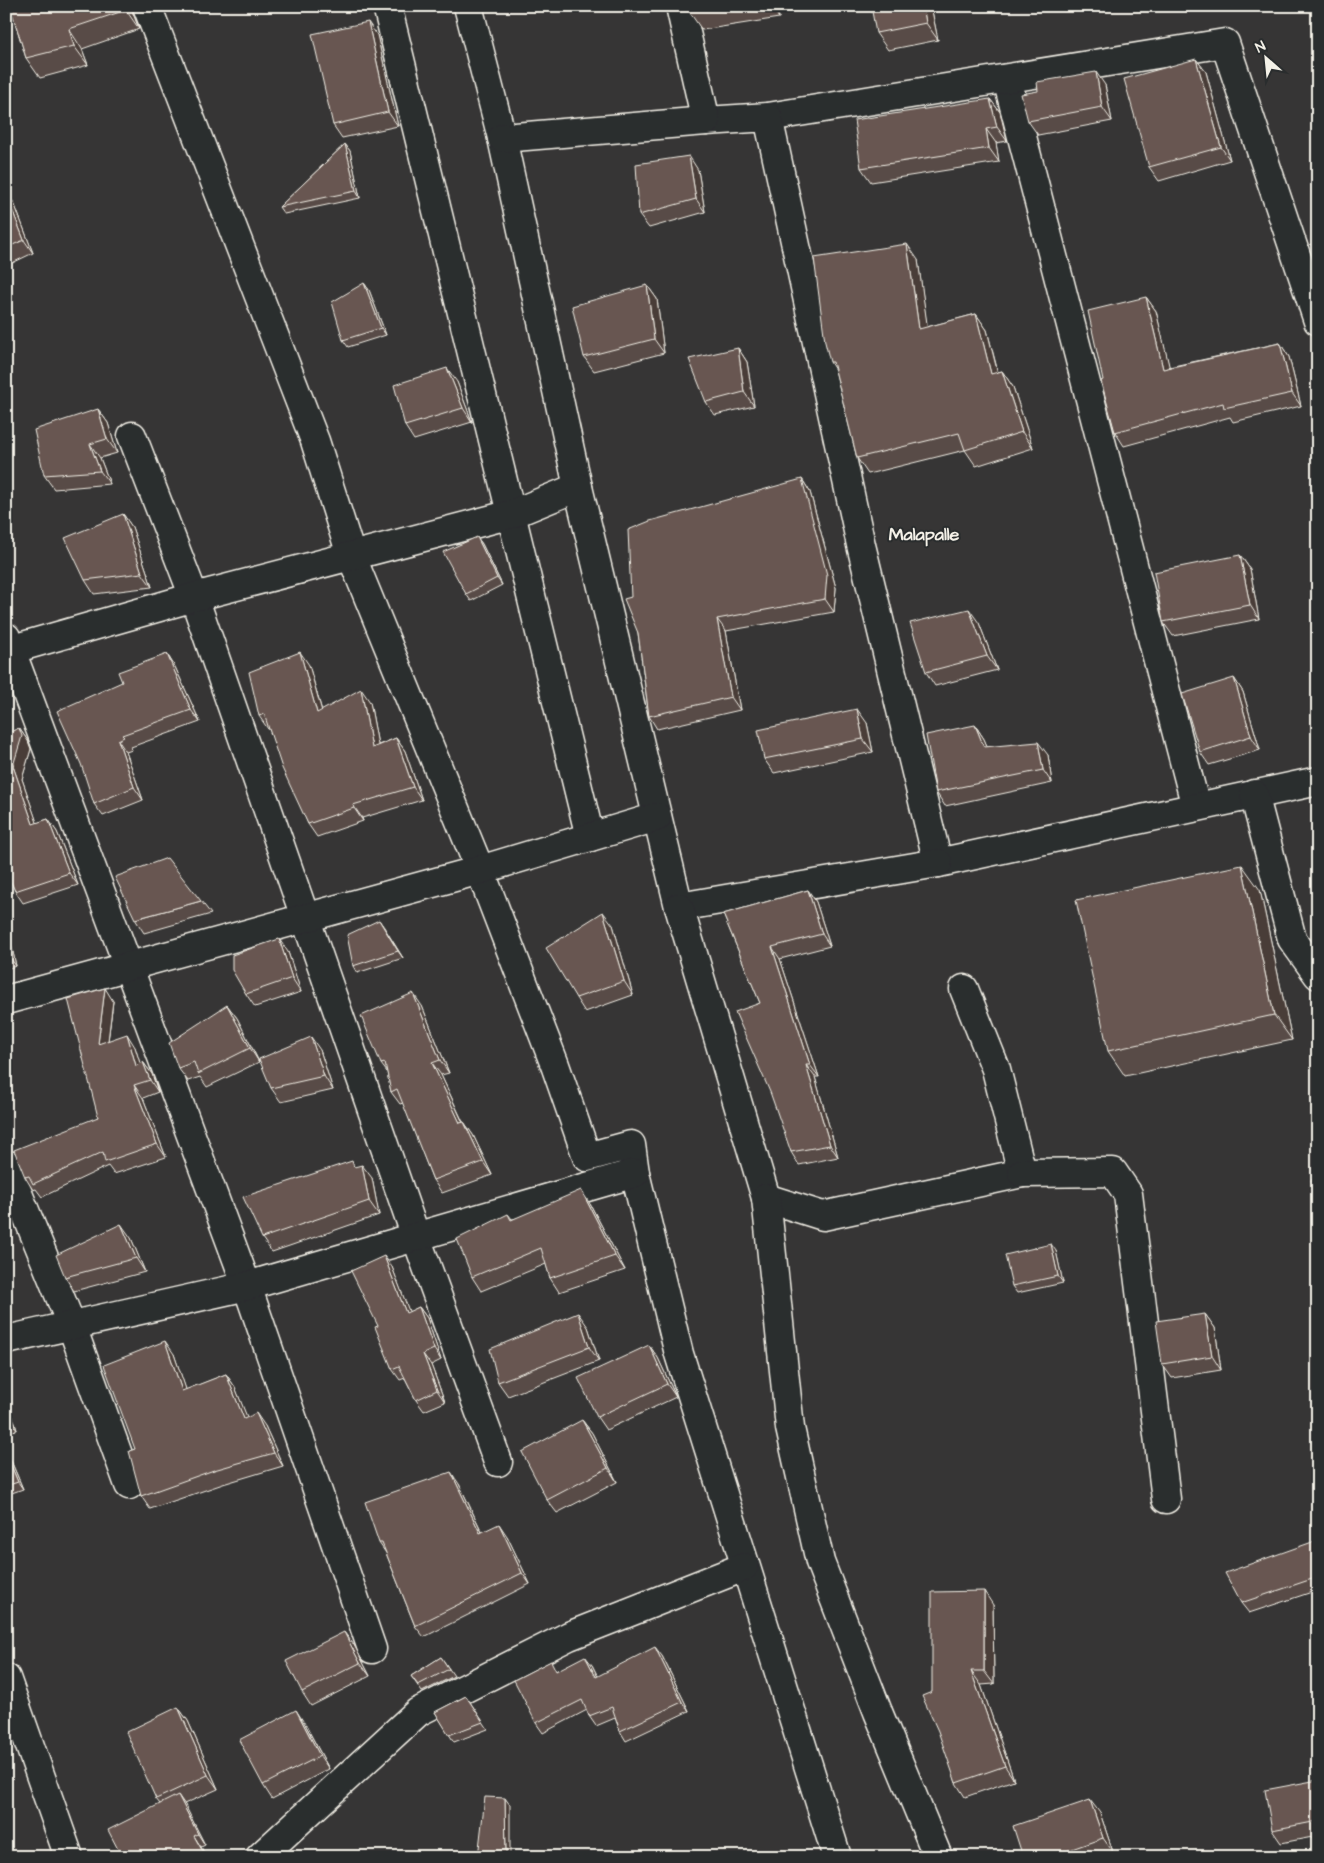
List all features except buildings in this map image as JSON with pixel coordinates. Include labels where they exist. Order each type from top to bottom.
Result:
[{"type":"street","points":[[147,6],[315,441],[351,555],[480,870],[555,1065],[587,1157],[631,1144],[635,1174],[679,1354],[744,1567],[837,1857]]},
{"type":"street","points":[[387,6],[590,837]]},
{"type":"street","points":[[468,6],[502,138],[578,487],[679,906],[766,1198],[790,1428],[820,1562],[878,1712],[938,1857]]},
{"type":"street","points":[[680,6],[706,121]]},
{"type":"street","points":[[502,138],[768,116],[1225,43],[1318,321]]},
{"type":"street","points":[[1007,78],[1196,806]]},
{"type":"street","points":[[768,116],[859,536],[938,863]]},
{"type":"street","points":[[132,436],[194,597],[416,1237],[498,1462]]},
{"type":"street","points":[[372,1649],[247,1286],[130,966],[8,646],[512,514],[578,487]]},
{"type":"street","points":[[679,906],[938,863],[1318,781]]},
{"type":"street","points":[[1254,794],[1292,940],[1318,975]]},
{"type":"street","points":[[6,1000],[480,870],[657,817]]},
{"type":"street","points":[[964,989],[996,1069],[1022,1173]]},
{"type":"street","points":[[6,1164],[71,1324],[129,1485]]},
{"type":"street","points":[[766,1198],[823,1216],[1022,1173],[1113,1172],[1128,1194],[1166,1500]]},
{"type":"street","points":[[6,1340],[247,1286],[635,1174]]},
{"type":"street","points":[[260,1857],[418,1712],[569,1636],[744,1567]]},
{"type":"street","points":[[6,1678],[69,1857]]},
{"type":"district","name":"Malapalle","points":[[924,534]]}]
